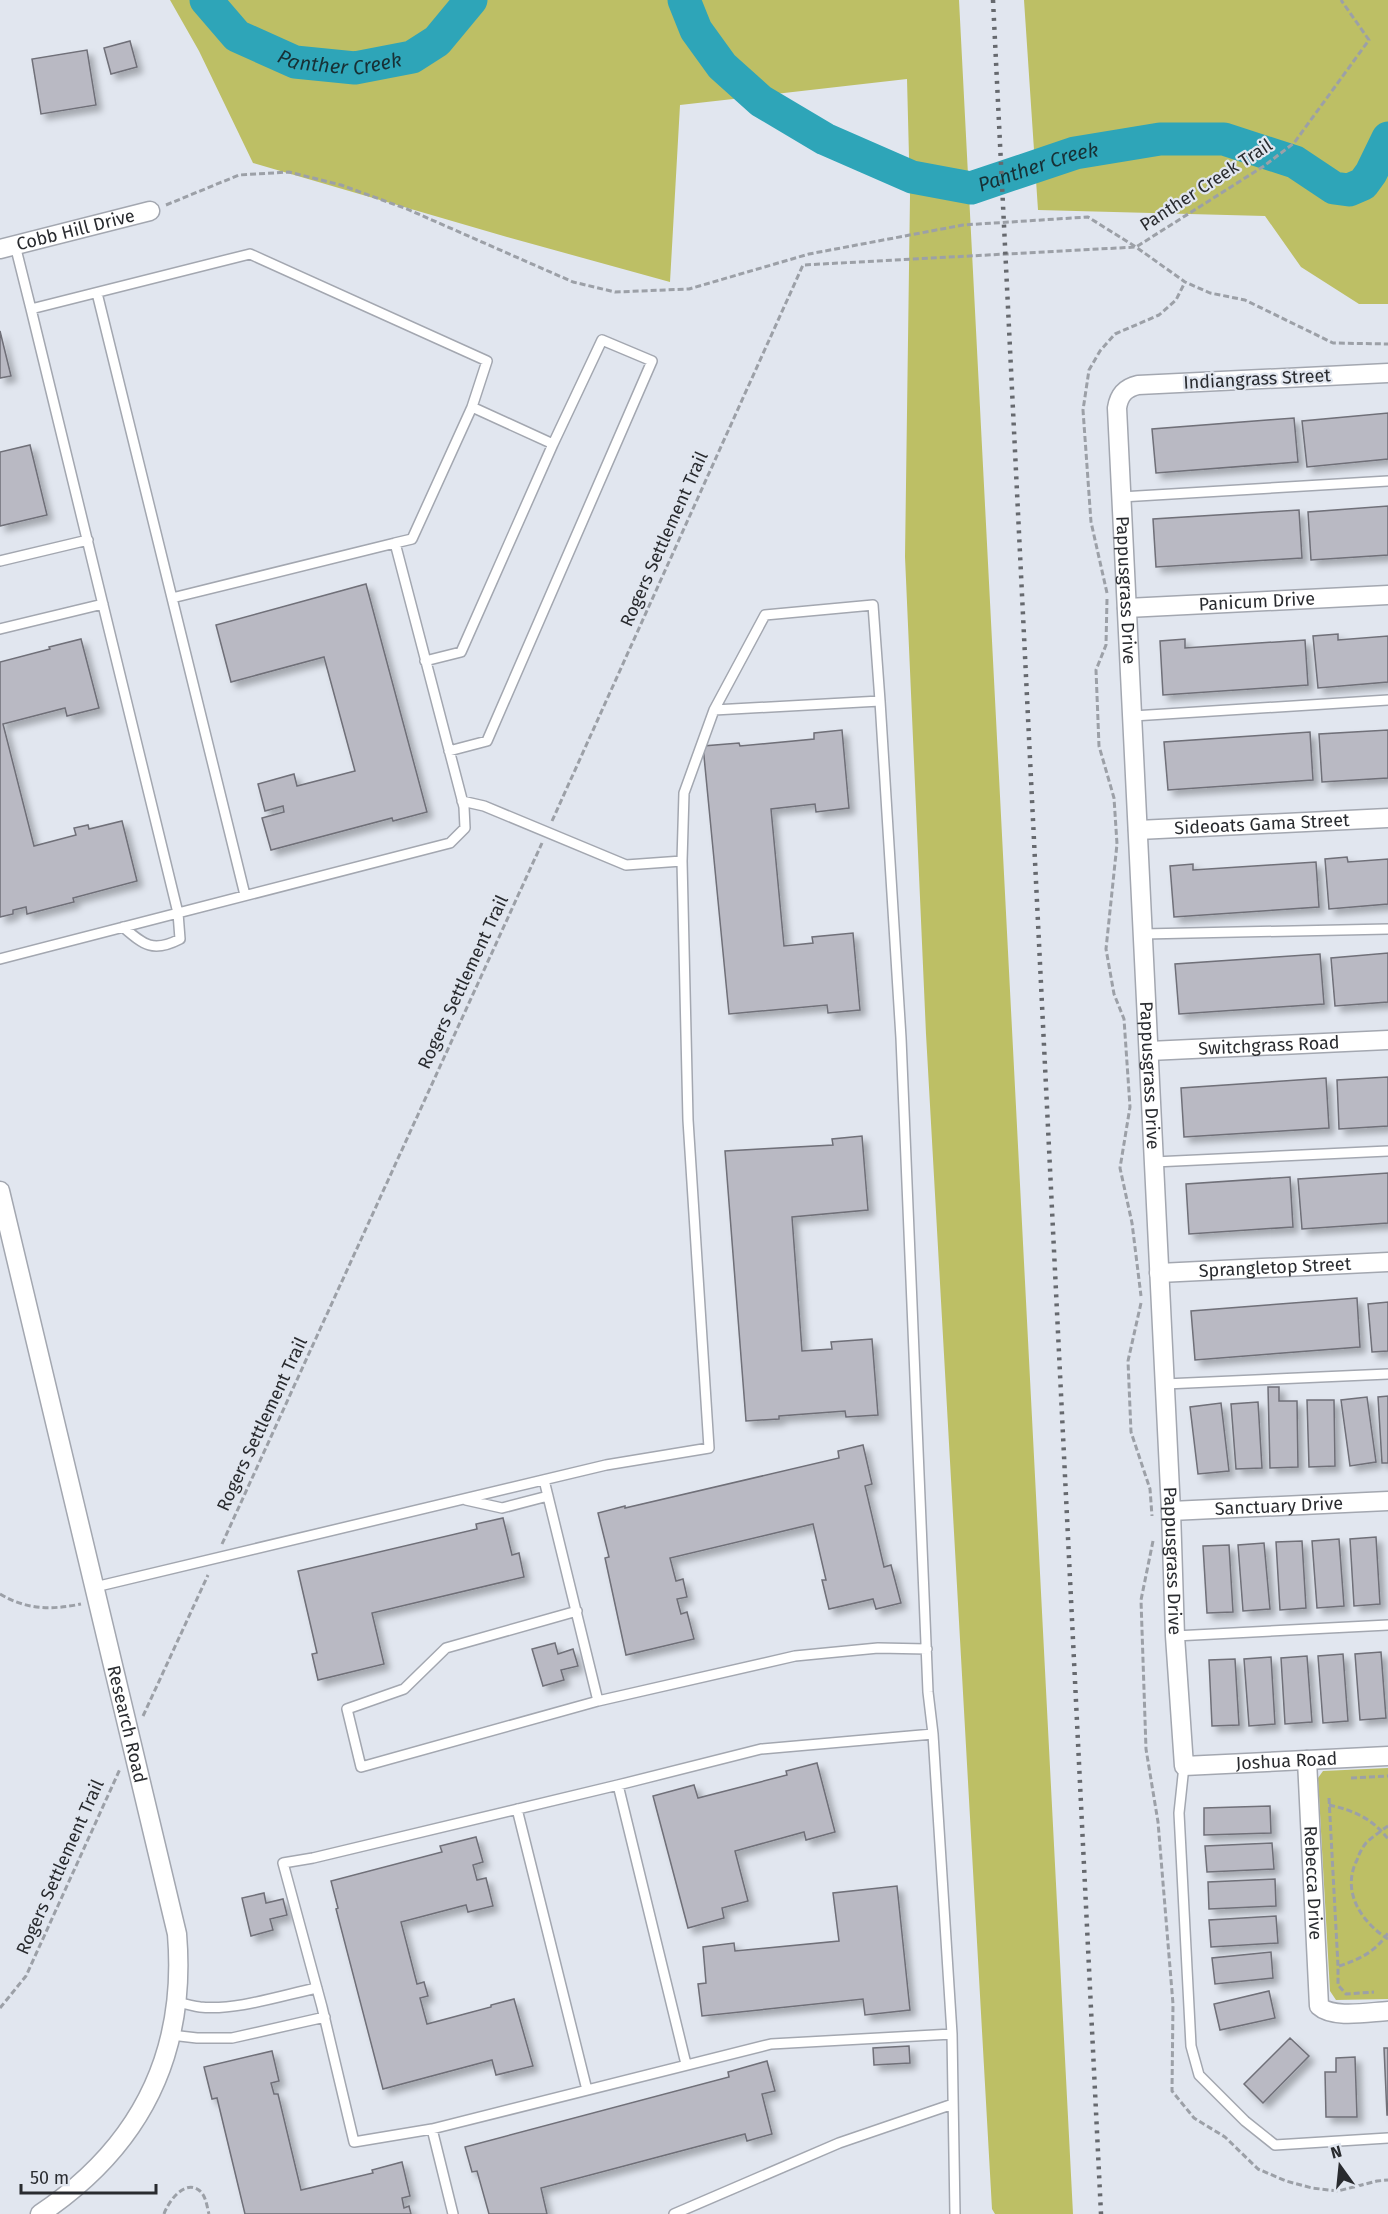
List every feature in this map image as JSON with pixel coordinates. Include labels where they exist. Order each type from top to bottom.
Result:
[{"type":"street","name":"Cobb Hill Drive","points":[[7,247],[150,211]]},
{"type":"street","name":"Indiangrass Street","points":[[1126,389],[1145,384],[1388,373]]},
{"type":"street","name":"Pappusgrass Drive","points":[[1126,389],[1121,395],[1117,408],[1160,1273],[1175,1636],[1184,1766]]},
{"type":"street","name":"Panicum Drive","points":[[1127,608],[1388,595]]},
{"type":"street","name":"Sideoats Gama Street","points":[[1138,830],[1388,818]]},
{"type":"street","name":"Switchgrass Road","points":[[1149,1051],[1388,1040]]},
{"type":"street","name":"Research Road","points":[[0,1191],[177,1934],[179,1975],[171,2035],[156,2081],[130,2129],[95,2172],[40,2214]]},
{"type":"street","name":"Sprangletop Street","points":[[1160,1273],[1388,1262]]},
{"type":"street","name":"Sanctuary Drive","points":[[1171,1511],[1388,1501]]},
{"type":"street","name":"Joshua Road","points":[[1184,1766],[1388,1756]]},
{"type":"street","name":"Rebecca Drive","points":[[1307,1760],[1319,2006],[1324,2011],[1333,2014],[1388,2011]]},
{"type":"lane","points":[[7,247],[31,309],[178,913],[180,939],[168,945],[152,947],[141,942],[123,927]]},
{"type":"lane","points":[[31,309],[250,254],[487,361],[472,407],[412,539],[172,598]]},
{"type":"lane","points":[[97,293],[245,895]]},
{"type":"lane","points":[[425,661],[461,652],[553,444],[602,340],[652,361],[487,741],[449,751]]},
{"type":"lane","points":[[472,407],[553,444]]},
{"type":"lane","points":[[1121,497],[1388,481]]},
{"type":"lane","points":[[0,561],[88,540]]},
{"type":"lane","points":[[0,959],[450,843],[465,828],[462,801],[395,543]]},
{"type":"lane","points":[[0,629],[103,604]]},
{"type":"lane","points":[[95,1587],[606,1465],[710,1448],[688,1120],[682,861],[684,793],[714,710],[765,615],[873,604],[902,1038],[928,1692],[933,1734],[952,2034],[955,2214]]},
{"type":"lane","points":[[1133,716],[1388,700]]},
{"type":"lane","points":[[714,710],[880,701]]},
{"type":"lane","points":[[462,801],[484,806],[626,865],[682,861]]},
{"type":"lane","points":[[1143,934],[1388,929]]},
{"type":"lane","points":[[1154,1162],[1388,1151]]},
{"type":"lane","points":[[1165,1384],[1388,1374]]},
{"type":"lane","points":[[544,1480],[598,1701]]},
{"type":"lane","points":[[464,1500],[502,1508],[548,1496]]},
{"type":"lane","points":[[577,1611],[446,1648],[404,1689],[347,1709],[361,1767],[598,1701],[795,1656],[878,1648],[927,1649]]},
{"type":"lane","points":[[1175,1636],[1388,1625]]},
{"type":"lane","points":[[933,1734],[761,1749],[313,1858],[283,1863],[325,2017],[354,2142],[432,2129],[771,2044],[952,2034]]},
{"type":"lane","points":[[1184,1766],[1179,1813],[1191,2046],[1199,2075],[1245,2121],[1275,2145],[1388,2138]]},
{"type":"lane","points":[[618,1785],[686,2064]]},
{"type":"lane","points":[[517,1809],[587,2090]]},
{"type":"lane","points":[[177,2002],[202,2007],[251,2003],[317,1988]]},
{"type":"lane","points":[[171,2035],[232,2038],[325,2017]]},
{"type":"lane","points":[[674,2214],[839,2144],[953,2104]]},
{"type":"lane","points":[[432,2129],[453,2214]]},
{"type":"path","name":"Panther Creek Trail","points":[[1136,247],[1266,164],[1294,143],[1369,40],[1341,0]]},
{"type":"path","points":[[150,211],[239,175],[289,172],[352,189],[407,209],[573,282],[615,292],[689,289],[809,254],[963,225],[1088,217],[1185,282],[1210,293],[1245,300],[1333,344],[1388,344]]},
{"type":"path","name":"Rogers Settlement Trail","points":[[550,825],[802,265],[1136,247]]},
{"type":"path","name":"Rogers Settlement Trail","points":[[219,1550],[545,836]]},
{"type":"path","points":[[140,1724],[209,1572]]},
{"type":"path","points":[[0,1594],[10,1600],[44,1609],[83,1603]]},
{"type":"path","name":"Rogers Settlement Trail","points":[[0,2008],[26,1976],[120,1768]]},
{"type":"path","points":[[1344,1778],[1388,1776]]},
{"type":"path","points":[[1328,1794],[1338,1985],[1346,1994],[1378,1992]]},
{"type":"path","points":[[1329,1805],[1355,1812],[1367,1819],[1388,1839]]},
{"type":"path","points":[[1387,1938],[1373,1930],[1361,1913],[1351,1889],[1351,1877],[1364,1845],[1388,1826]]},
{"type":"path","points":[[1338,1966],[1364,1956],[1387,1938],[1388,1933]]},
{"type":"path","points":[[164,2214],[174,2195],[190,2188],[198,2189],[204,2196],[209,2214]]},
{"type":"shaded area","points":[[170,0],[959,0],[1073,2214],[995,2214],[992,2209],[926,1034],[905,557],[910,196],[907,79],[680,105],[670,282],[253,163],[199,51]]},
{"type":"shaded area","points":[[1024,0],[1388,0],[1388,304],[1359,304],[1301,267],[1265,216],[1038,210]]},
{"type":"shaded area","points":[[1388,1768],[1388,1999],[1336,2000],[1330,1991],[1318,1778],[1323,1771]]},
{"type":"building","points":[[130,41],[137,67],[111,74],[104,48]]},
{"type":"building","points":[[87,50],[96,105],[41,114],[32,59]]},
{"type":"building","points":[[0,331],[11,376],[0,378]]},
{"type":"building","points":[[1388,413],[1388,459],[1307,467],[1302,421]]},
{"type":"building","points":[[1294,418],[1298,462],[1156,473],[1152,429]]},
{"type":"building","points":[[30,445],[47,515],[0,526],[0,452]]},
{"type":"building","points":[[1388,506],[1388,555],[1311,560],[1308,512]]},
{"type":"building","points":[[1299,510],[1302,558],[1156,567],[1153,519]]},
{"type":"building","points":[[366,584],[427,812],[393,821],[392,818],[271,850],[262,818],[284,812],[283,806],[265,811],[258,784],[294,774],[297,786],[355,771],[324,657],[231,682],[216,625]]},
{"type":"building","points":[[1338,634],[1338,640],[1388,636],[1388,682],[1318,688],[1313,636]]},
{"type":"building","points":[[81,639],[99,708],[67,716],[65,708],[3,724],[34,846],[76,835],[74,828],[88,825],[89,829],[122,821],[137,881],[73,898],[74,902],[27,914],[26,907],[13,910],[13,914],[0,917],[0,662]]},
{"type":"building","points":[[1185,639],[1185,648],[1305,640],[1308,685],[1163,695],[1160,641]]},
{"type":"building","points":[[842,730],[849,808],[816,812],[815,804],[771,809],[784,946],[813,943],[812,937],[853,933],[860,1010],[828,1013],[827,1005],[729,1014],[703,746],[739,743],[740,746],[814,739],[814,733]]},
{"type":"building","points":[[1388,730],[1388,778],[1322,782],[1319,734]]},
{"type":"building","points":[[1310,732],[1313,780],[1168,790],[1164,742]]},
{"type":"building","points":[[1347,857],[1348,862],[1388,859],[1388,904],[1329,909],[1325,859]]},
{"type":"building","points":[[1316,862],[1319,907],[1174,917],[1170,866],[1193,864],[1193,870]]},
{"type":"building","points":[[1388,953],[1388,1002],[1335,1006],[1331,958]]},
{"type":"building","points":[[1320,954],[1324,1004],[1179,1014],[1175,964]]},
{"type":"building","points":[[1388,1077],[1388,1126],[1339,1129],[1337,1080]]},
{"type":"building","points":[[1326,1078],[1329,1128],[1184,1137],[1181,1088]]},
{"type":"building","points":[[862,1136],[868,1210],[792,1217],[802,1351],[832,1349],[831,1342],[872,1339],[878,1415],[846,1417],[845,1411],[746,1421],[725,1151],[833,1145],[832,1139]]},
{"type":"building","points":[[1388,1173],[1388,1223],[1302,1229],[1298,1179]]},
{"type":"building","points":[[1290,1177],[1293,1227],[1189,1234],[1186,1184]]},
{"type":"building","points":[[1357,1298],[1360,1347],[1195,1360],[1191,1311]]},
{"type":"building","points":[[1388,1302],[1388,1351],[1372,1352],[1368,1304]]},
{"type":"building","points":[[1268,1387],[1279,1387],[1279,1401],[1297,1401],[1298,1467],[1270,1468]]},
{"type":"building","points":[[1388,1396],[1388,1463],[1382,1463],[1378,1397]]},
{"type":"building","points":[[1367,1397],[1376,1462],[1350,1466],[1341,1400]]},
{"type":"building","points":[[1307,1400],[1334,1400],[1335,1466],[1309,1467]]},
{"type":"building","points":[[1258,1402],[1262,1468],[1236,1469],[1231,1404]]},
{"type":"building","points":[[1221,1403],[1229,1471],[1198,1474],[1190,1407]]},
{"type":"building","points":[[863,1445],[872,1484],[865,1486],[884,1567],[891,1565],[901,1603],[876,1609],[873,1599],[829,1609],[822,1580],[826,1580],[813,1524],[670,1558],[676,1581],[683,1579],[687,1597],[677,1599],[681,1614],[687,1612],[694,1639],[626,1655],[605,1558],[609,1557],[598,1513],[839,1458],[838,1451]]},
{"type":"building","points":[[503,1518],[512,1555],[519,1553],[524,1577],[372,1613],[384,1664],[318,1680],[312,1654],[317,1653],[298,1571],[477,1529],[476,1524]]},
{"type":"building","points":[[1376,1537],[1380,1604],[1354,1606],[1350,1539]]},
{"type":"building","points":[[1339,1539],[1344,1606],[1317,1608],[1312,1541]]},
{"type":"building","points":[[1302,1541],[1306,1608],[1280,1610],[1276,1542]]},
{"type":"building","points":[[1264,1543],[1270,1609],[1243,1611],[1238,1545]]},
{"type":"building","points":[[1229,1545],[1233,1612],[1207,1613],[1203,1546]]},
{"type":"building","points":[[555,1643],[558,1654],[573,1649],[578,1666],[561,1670],[564,1680],[543,1686],[532,1649]]},
{"type":"building","points":[[1381,1652],[1386,1718],[1360,1720],[1355,1654]]},
{"type":"building","points":[[1343,1654],[1348,1721],[1323,1723],[1318,1656]]},
{"type":"building","points":[[1307,1656],[1312,1722],[1285,1724],[1281,1658]]},
{"type":"building","points":[[1271,1657],[1275,1724],[1249,1726],[1244,1659]]},
{"type":"building","points":[[1235,1659],[1239,1725],[1212,1726],[1209,1660]]},
{"type":"building","points":[[817,1763],[835,1832],[806,1840],[804,1832],[735,1851],[748,1901],[722,1908],[724,1918],[688,1928],[653,1796],[694,1785],[698,1798],[787,1775],[786,1771]]},
{"type":"building","points":[[1270,1806],[1271,1833],[1204,1835],[1204,1808]]},
{"type":"building","points":[[476,1837],[483,1862],[473,1865],[477,1880],[486,1878],[493,1906],[468,1912],[466,1905],[401,1922],[417,1984],[424,1982],[428,1996],[420,1998],[427,2024],[514,1999],[533,2066],[496,2075],[492,2060],[383,2089],[336,1909],[338,1908],[331,1881],[442,1852],[440,1846]]},
{"type":"building","points":[[1272,1843],[1274,1869],[1207,1872],[1205,1846]]},
{"type":"building","points":[[1275,1879],[1276,1906],[1209,1909],[1208,1882]]},
{"type":"building","points":[[897,1886],[910,2010],[865,2015],[863,1999],[702,2016],[698,1984],[706,1983],[703,1947],[734,1943],[735,1951],[839,1941],[833,1893]]},
{"type":"building","points":[[264,1893],[266,1903],[283,1899],[287,1915],[270,1919],[273,1930],[251,1936],[242,1898]]},
{"type":"building","points":[[1276,1916],[1278,1943],[1211,1947],[1209,1920]]},
{"type":"building","points":[[1271,1952],[1273,1978],[1215,1984],[1212,1958]]},
{"type":"building","points":[[1269,1991],[1275,2018],[1220,2030],[1214,2004]]},
{"type":"building","points":[[1290,2038],[1309,2056],[1263,2103],[1244,2084]]},
{"type":"building","points":[[909,2046],[910,2063],[874,2065],[873,2048]]},
{"type":"building","points":[[1384,2048],[1388,2048],[1388,2115],[1387,2115]]},
{"type":"building","points":[[272,2051],[279,2081],[271,2083],[274,2094],[278,2094],[301,2190],[373,2173],[372,2170],[402,2162],[410,2196],[402,2198],[404,2208],[409,2206],[411,2214],[245,2214],[217,2098],[212,2099],[204,2067]]},
{"type":"building","points":[[1355,2057],[1357,2117],[1326,2117],[1325,2072],[1336,2072],[1336,2058]]},
{"type":"building","points":[[767,2061],[775,2091],[762,2094],[772,2134],[747,2141],[745,2134],[541,2188],[547,2214],[489,2214],[477,2171],[472,2172],[465,2147],[729,2077],[728,2072]]},
{"type":"waterway","name":"Panther Creek","points":[[206,0],[237,36],[295,62],[355,68],[412,57],[437,41],[471,0]]},
{"type":"waterway","name":"Panther Creek","points":[[684,0],[696,30],[722,66],[761,101],[825,139],[912,177],[971,188],[1075,153],[1160,139],[1224,139],[1295,162],[1334,188],[1349,190],[1363,184],[1388,138]]},
{"type":"railway","points":[[993,0],[1101,2214]]}]
